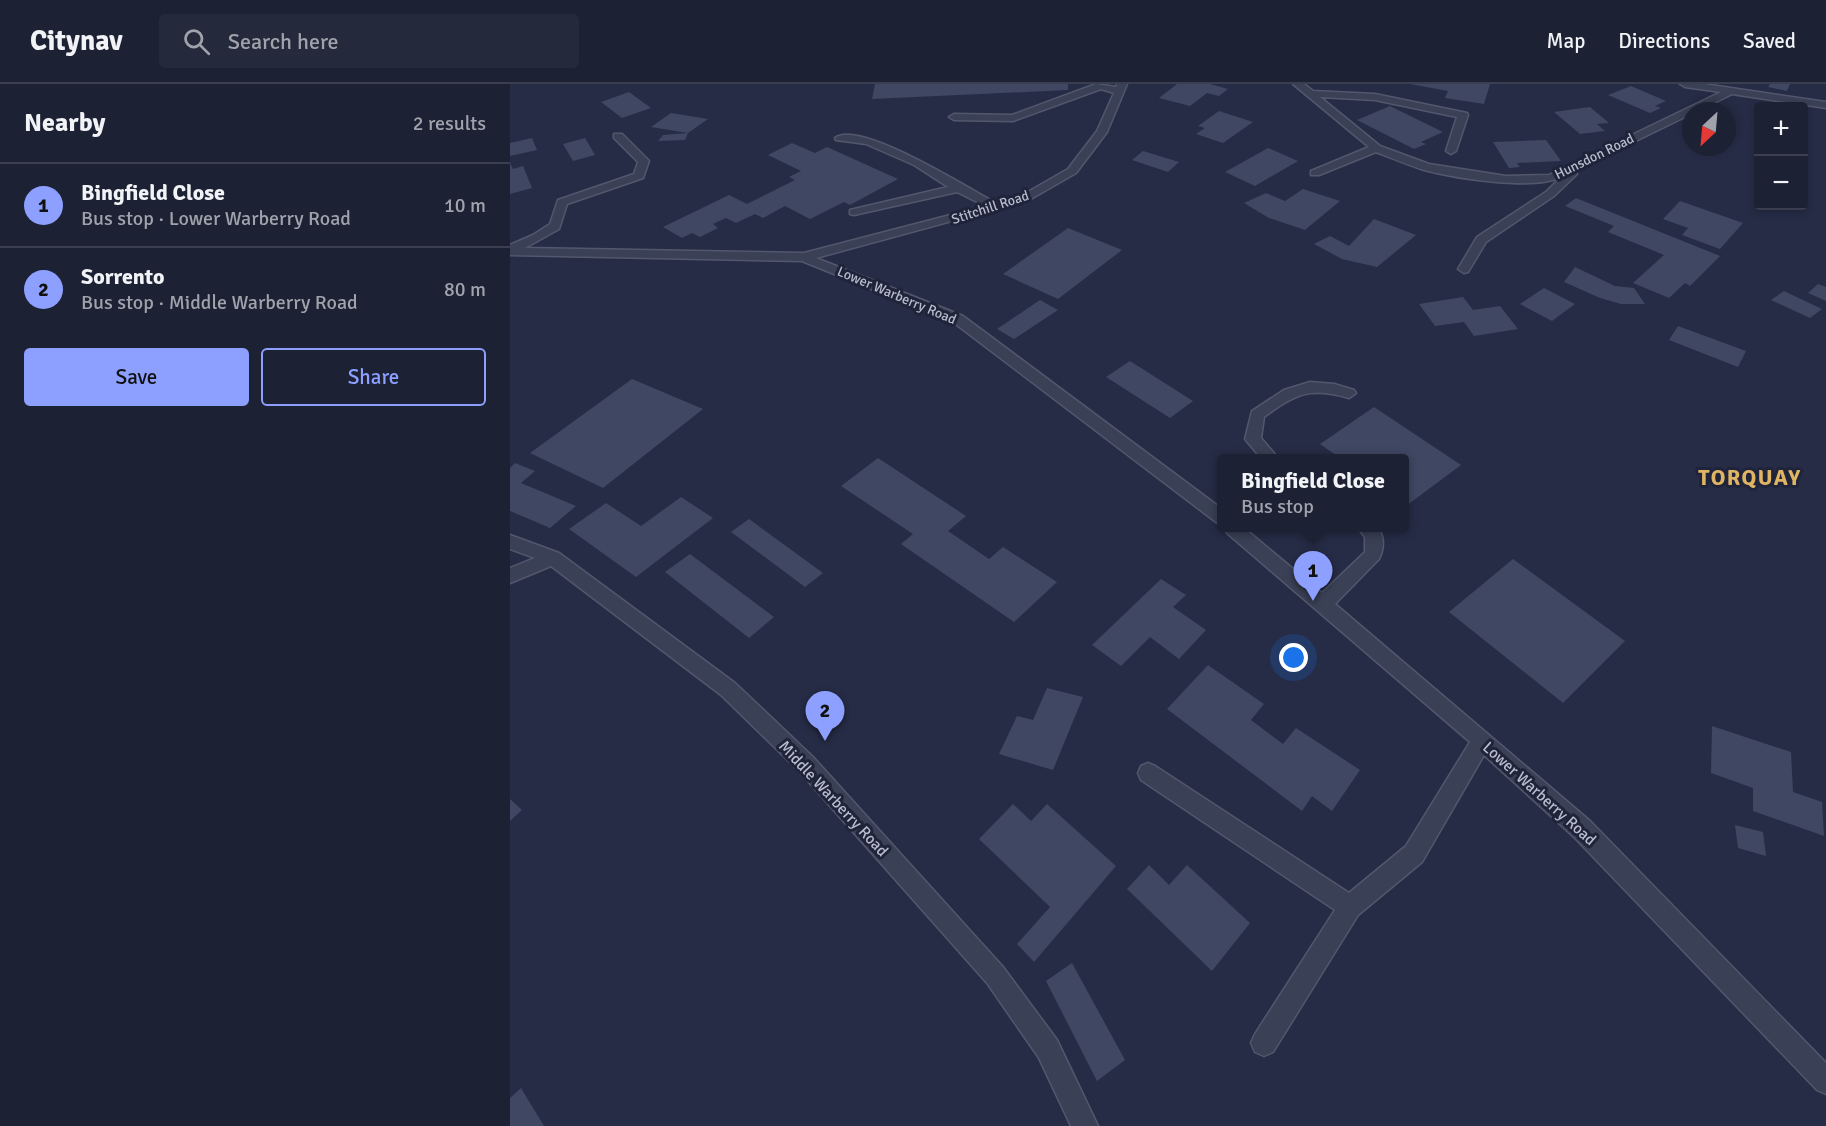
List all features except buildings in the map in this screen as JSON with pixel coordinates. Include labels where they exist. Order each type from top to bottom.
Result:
[{"type":"street","name":"Hunsdon Road","points":[[1298,84],[1376,148],[1426,167],[1506,179],[1551,178],[1578,167],[1637,135],[1729,92]]},
{"type":"street","points":[[1684,84],[1826,105]]},
{"type":"street","points":[[954,117],[1013,118],[1100,86],[1121,88]]},
{"type":"street","name":"Stitchill Road","points":[[804,256],[931,225],[1025,198],[1072,171],[1102,132],[1121,88]]},
{"type":"street","points":[[1310,94],[1375,97],[1463,115],[1451,151]]},
{"type":"street","points":[[510,250],[537,238],[555,226],[562,202],[639,176],[644,161],[618,136]]},
{"type":"street","points":[[840,138],[868,141],[918,163],[957,188],[996,207]]},
{"type":"street","points":[[1315,173],[1376,148]]},
{"type":"street","points":[[1464,269],[1482,240],[1550,194],[1578,167]]},
{"type":"street","points":[[854,212],[957,188]]},
{"type":"street","name":"Lower Warberry Road","points":[[510,250],[804,256],[958,320],[1217,515]]},
{"type":"street","points":[[1266,454],[1253,439],[1257,415],[1285,393],[1307,386],[1330,386],[1348,393]]},
{"type":"street","name":"Lower Warberry Road","points":[[1238,532],[1482,740],[1582,829],[1826,1081]]},
{"type":"street","points":[[1323,603],[1373,554],[1374,535],[1371,532]]},
{"type":"street","name":"Middle Warberry Road","points":[[510,542],[553,558],[728,689],[806,764],[995,975],[1048,1049],[1085,1126]]},
{"type":"street","points":[[510,576],[553,558]]},
{"type":"street","points":[[1264,1043],[1350,907],[1414,854],[1482,740]]},
{"type":"street","points":[[1148,773],[1350,907]]},
{"type":"place","name":"Bingfield Close","points":[[1313,601]]},
{"type":"place","name":"Sorrento","points":[[825,741]]},
{"type":"district","name":"TORQUAY","points":[[1750,477]]}]
